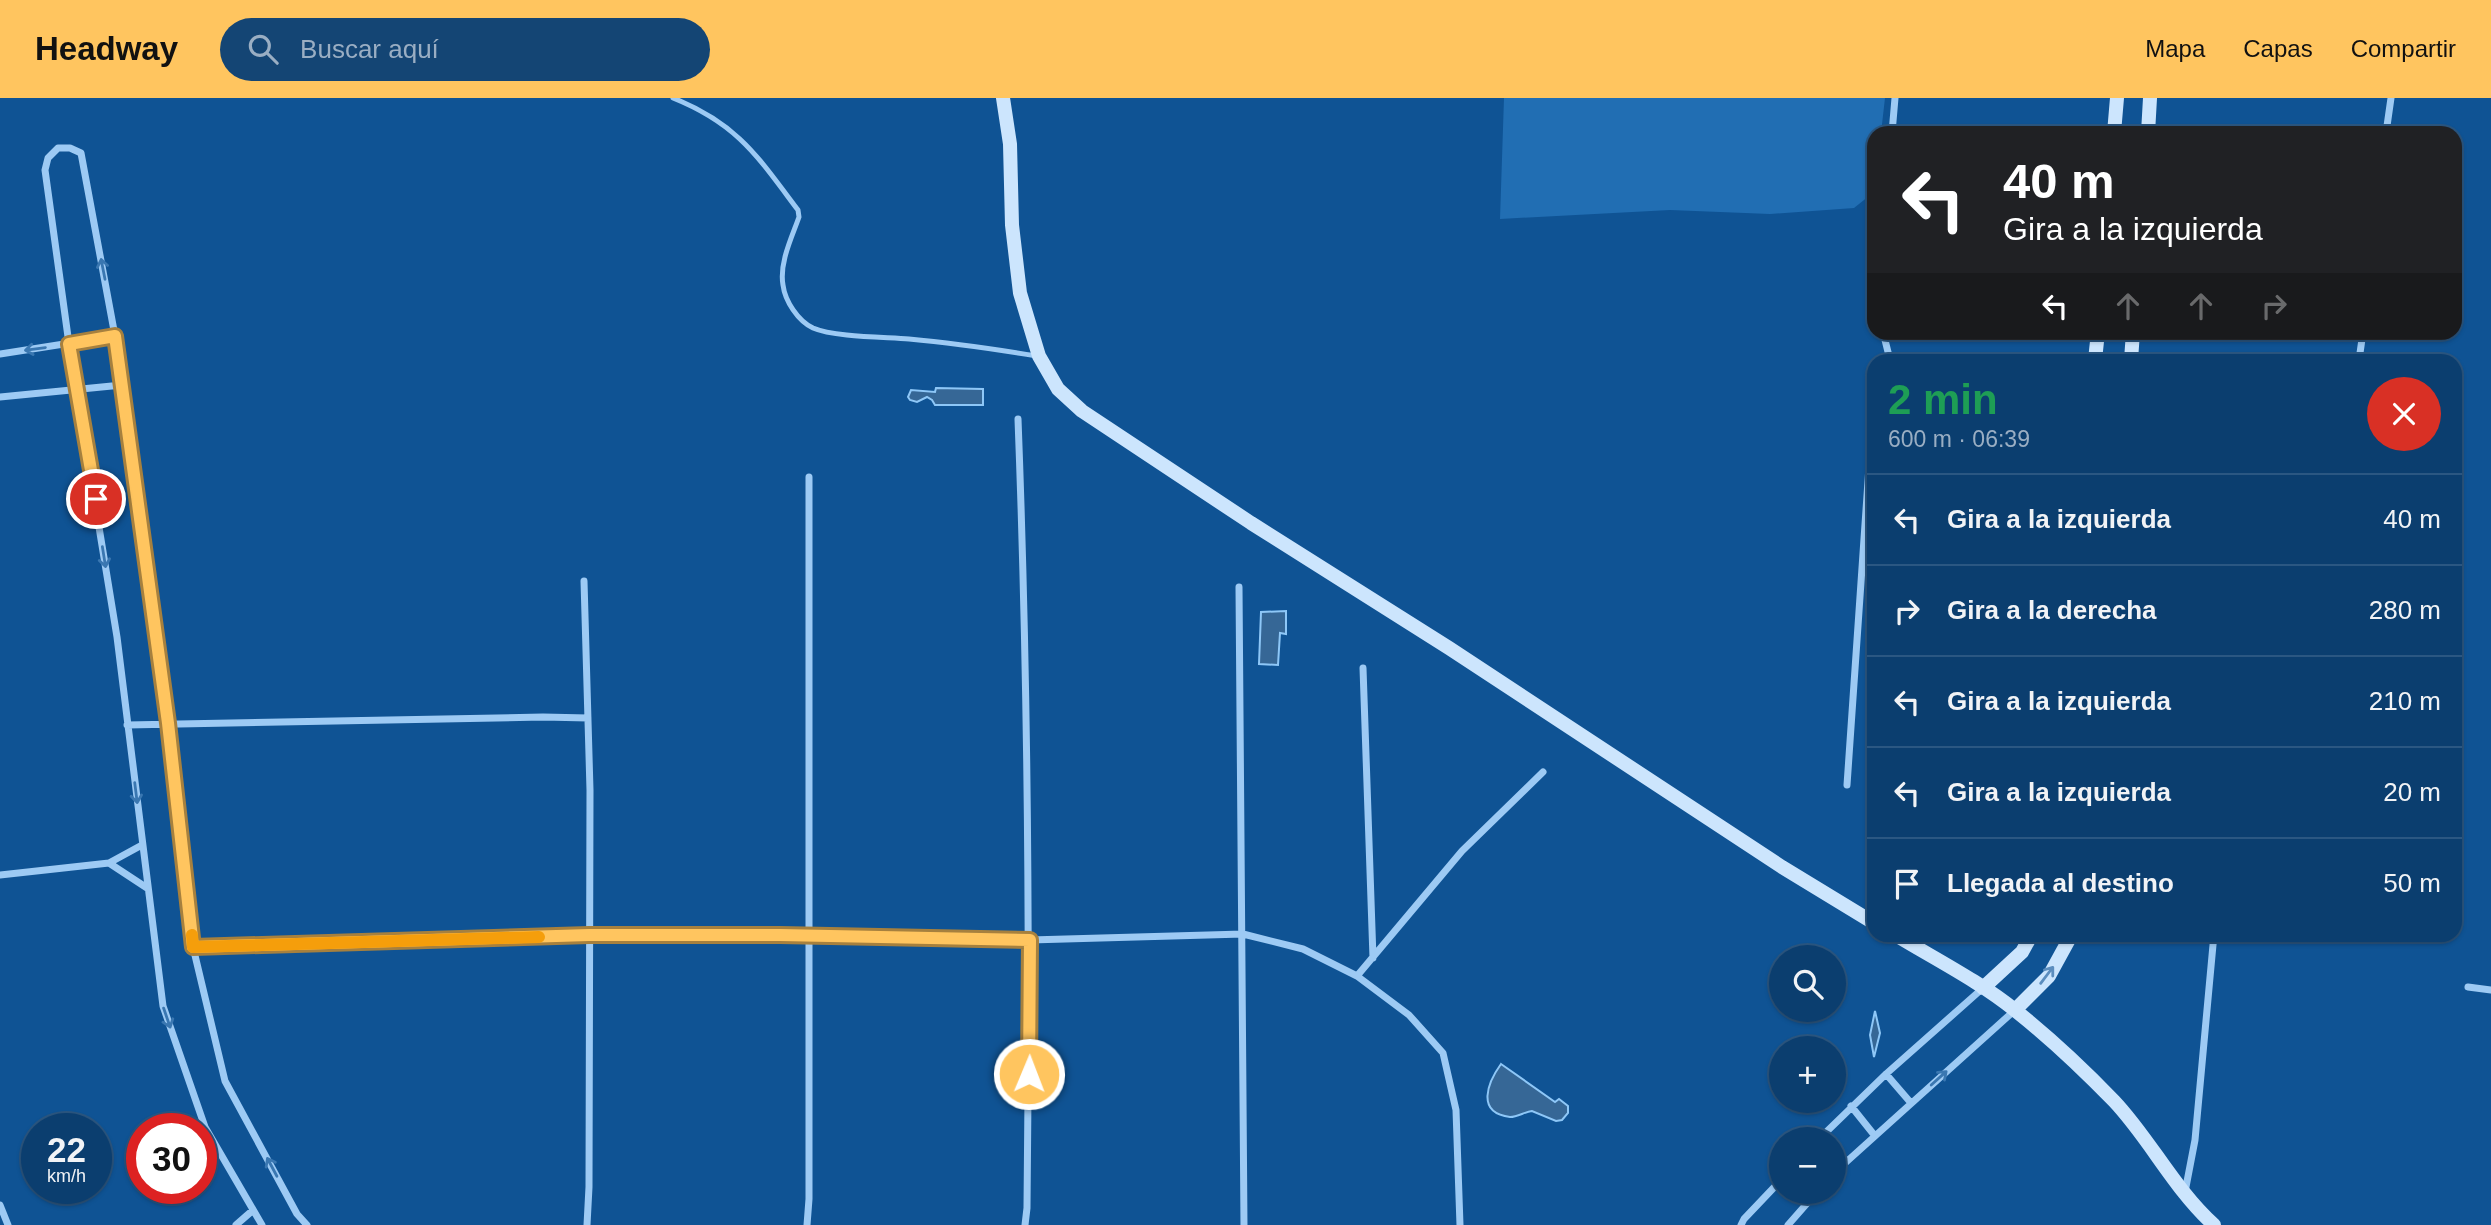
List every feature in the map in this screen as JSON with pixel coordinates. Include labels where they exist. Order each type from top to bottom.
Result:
[{"type":"street","points":[[1003,98],[1010,144],[1012,225],[1020,293],[1039,356],[1058,389],[1082,411],[1251,523],[1449,648],[1782,867],[1867,919]]},
{"type":"street","points":[[1893,126],[1895,98]]},
{"type":"street","points":[[2115,126],[2117,98]]},
{"type":"street","points":[[2148,126],[2150,98]]},
{"type":"street","points":[[2387,126],[2390,98]]},
{"type":"street","points":[[262,1225],[205,1127],[163,1006],[117,637],[69,344],[45,170],[48,158],[58,148],[70,148],[81,153],[115,336],[168,723],[193,947],[225,1081],[297,1214],[307,1225]]},
{"type":"street","points":[[0,354],[115,336]]},
{"type":"street","points":[[0,397],[122,385]]},
{"type":"street","points":[[1018,419],[1024,586],[1030,940],[1025,1225]]},
{"type":"street","points":[[807,1225],[810,935],[809,477]]},
{"type":"street","points":[[1847,785],[1867,495]]},
{"type":"street","points":[[584,581],[588,718],[587,1225]]},
{"type":"street","points":[[1239,587],[1244,1225]]},
{"type":"street","points":[[1363,668],[1373,958]]},
{"type":"street","points":[[127,725],[588,718]]},
{"type":"street","points":[[1357,976],[1462,851],[1544,772]]},
{"type":"street","points":[[0,875],[109,863],[142,845]]},
{"type":"street","points":[[109,863],[147,888]]},
{"type":"street","points":[[193,947],[589,935],[810,935],[1030,940],[1243,934],[1303,949],[1357,976],[1409,1015],[1443,1053],[1456,1110],[1460,1225]]},
{"type":"street","points":[[1907,942],[2015,1010],[2115,1102],[2185,1193],[2214,1225]]},
{"type":"street","points":[[1831,1127],[1983,988],[2022,951],[2027,942]]},
{"type":"street","points":[[1846,1162],[2015,1010],[2049,976],[2068,942]]},
{"type":"street","points":[[2185,1193],[2195,1140],[2213,942]]},
{"type":"street","points":[[2468,987],[2491,990]]},
{"type":"street","points":[[1886,1074],[1911,1103]]},
{"type":"street","points":[[1852,1106],[1875,1136]]},
{"type":"street","points":[[1741,1225],[1769,1193]]},
{"type":"street","points":[[1788,1225],[1806,1204]]},
{"type":"street","points":[[0,1205],[8,1225]]},
{"type":"street","points":[[236,1225],[252,1211]]},
{"type":"lane","points":[[673,98],[720,121],[750,148],[798,210],[799,218],[783,267],[782,284],[797,315],[812,327],[834,332],[935,341],[1039,356]]},
{"type":"shaded area","points":[[1504,98],[1885,98],[1882,126],[1867,126],[1867,198],[1854,208],[1770,214],[1670,210],[1500,219]]},
{"type":"shaded area","points":[[936,388],[983,389],[983,405],[935,405],[927,397],[917,402],[908,397],[911,390],[935,392]]},
{"type":"shaded area","points":[[1286,611],[1286,634],[1280,633],[1278,665],[1259,664],[1261,612]]},
{"type":"shaded area","points":[[1875,1011],[1880,1033],[1874,1057],[1870,1035]]},
{"type":"shaded area","points":[[1501,1064],[1555,1102],[1559,1099],[1568,1106],[1568,1113],[1562,1120],[1556,1121],[1532,1111],[1510,1117],[1492,1110],[1488,1103],[1489,1088]]},
{"type":"slow traffic","points":[[192,935],[193,947],[539,937]]},
{"type":"route","points":[[96,499],[69,344],[115,336],[168,723],[193,947],[589,935],[780,935],[1030,940],[1029,1074]]}]
